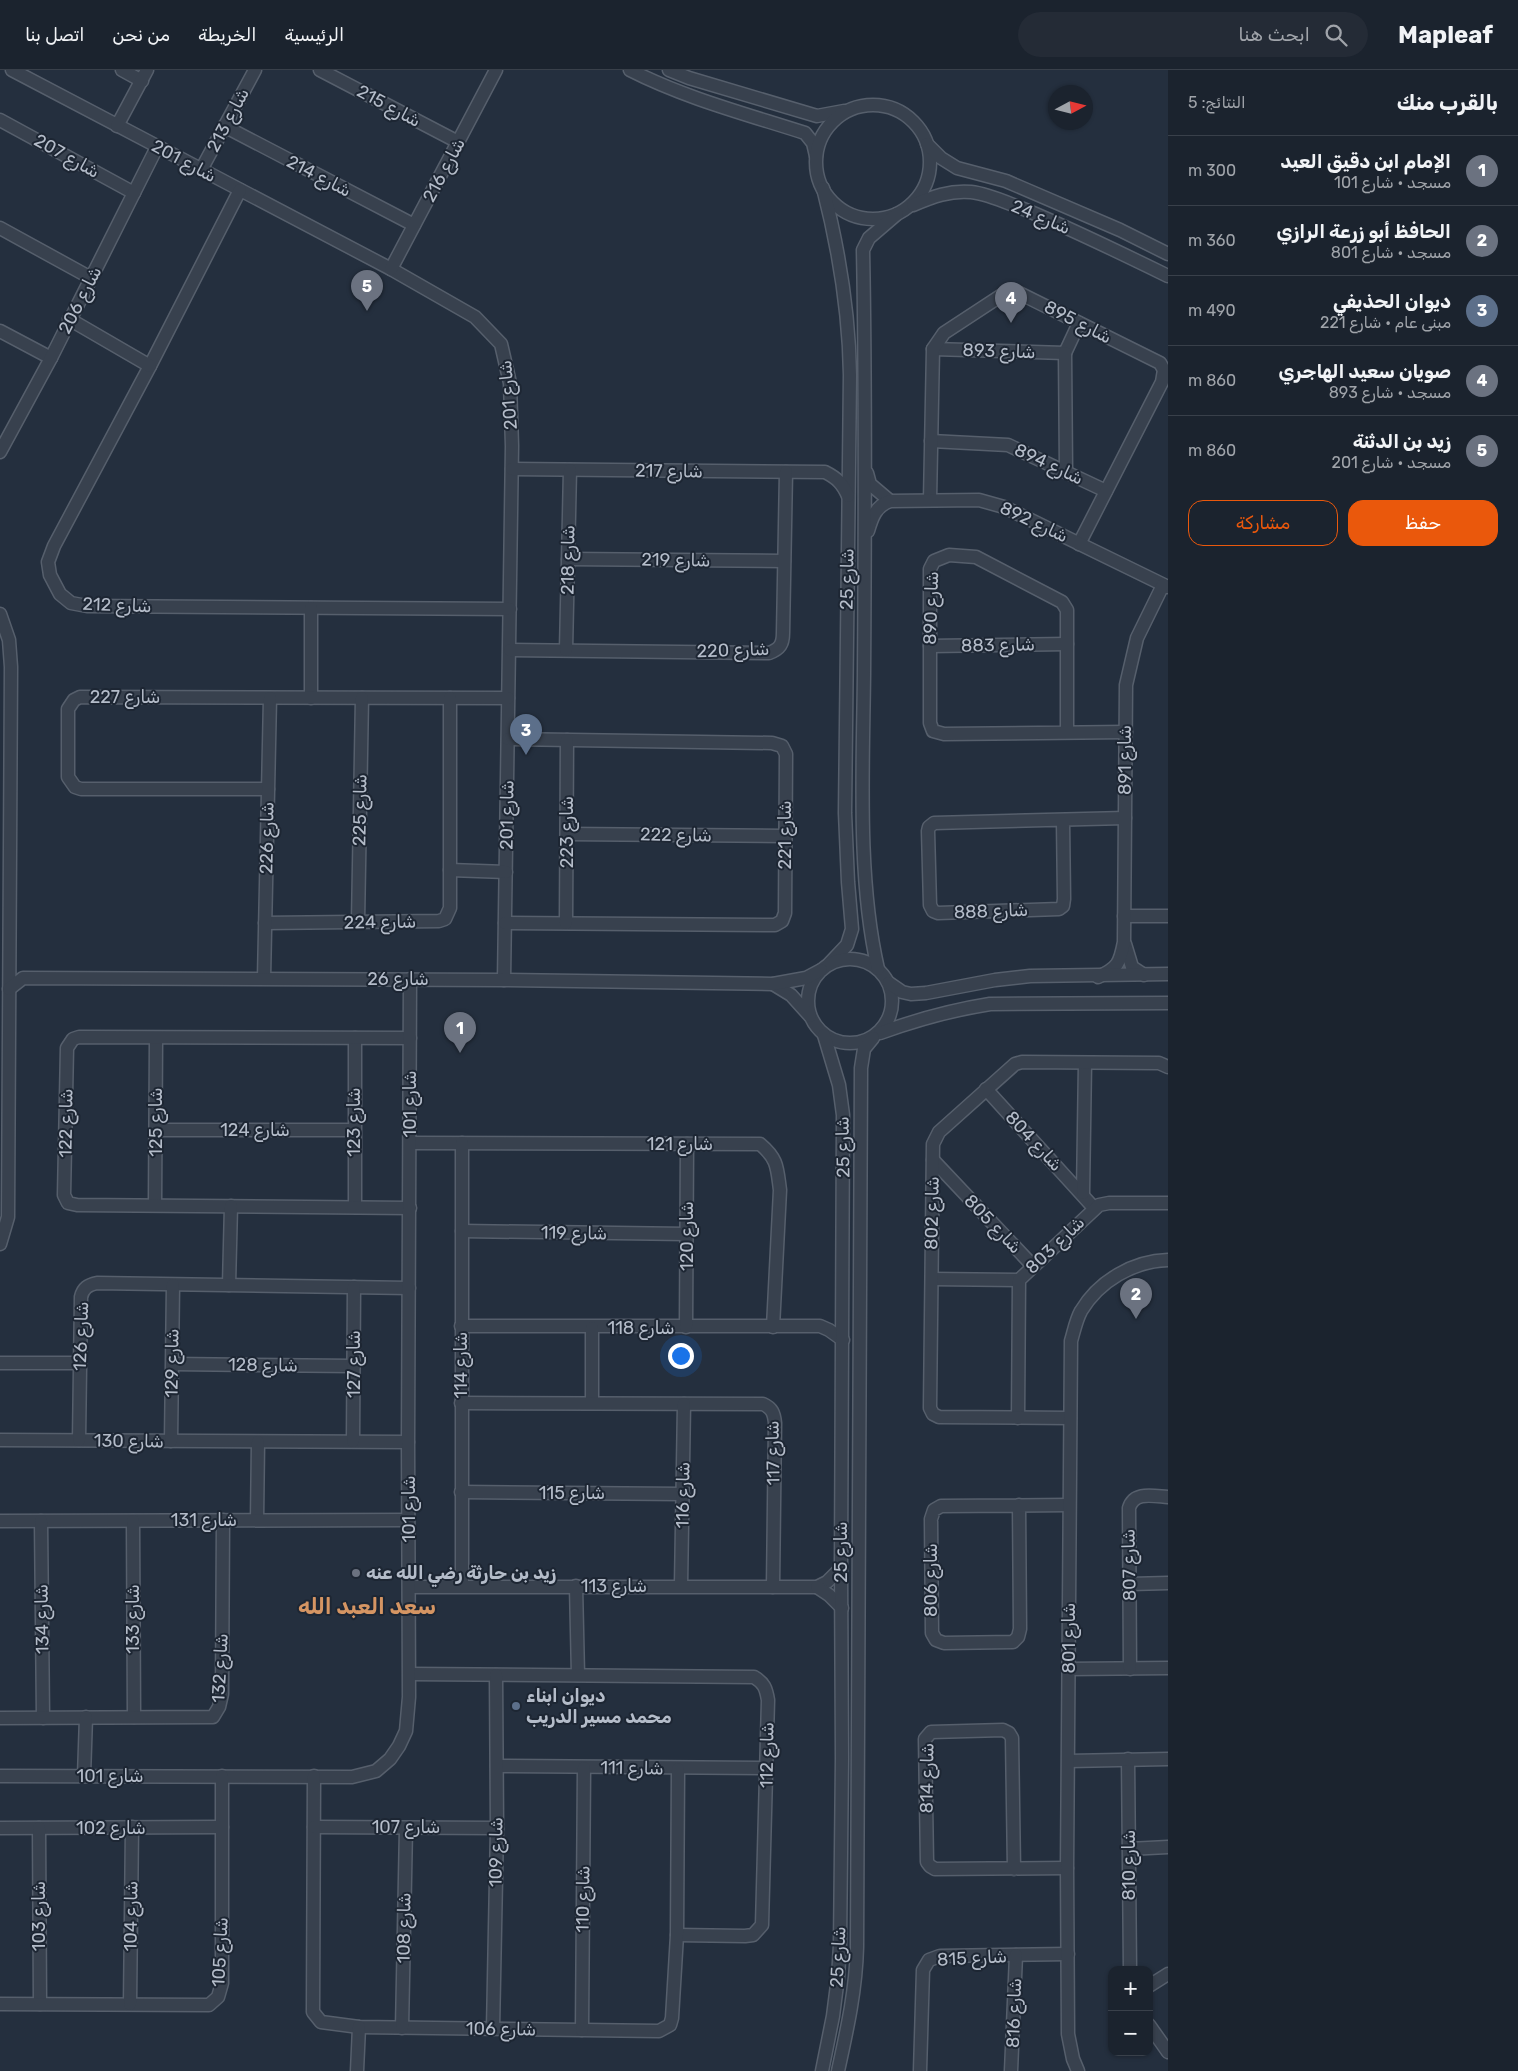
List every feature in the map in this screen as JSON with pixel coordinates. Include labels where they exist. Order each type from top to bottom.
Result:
[{"type":"street","name":"شارع 201","points":[[12,70],[391,269],[476,317],[501,344],[510,383],[512,469],[504,980]]},
{"type":"street","points":[[117,126],[145,75],[122,70]]},
{"type":"street","name":"شارع 213","points":[[201,170],[254,70]]},
{"type":"street","name":"شارع 215","points":[[320,70],[458,142]]},
{"type":"street","name":"شارع 216","points":[[391,269],[496,70]]},
{"type":"street","points":[[630,70],[687,95],[805,133],[813,143],[817,158],[818,174],[823,188],[833,202],[847,212],[863,218],[880,218],[902,210],[920,194],[928,179],[930,162],[928,144],[919,128],[906,115],[890,107],[871,105],[817,116],[669,70]]},
{"type":"street","points":[[817,158],[820,142],[828,128],[839,116],[853,108]]},
{"type":"street","name":"شارع 207","points":[[0,120],[134,193]]},
{"type":"street","name":"شارع 214","points":[[224,126],[414,225]]},
{"type":"street","name":"شارع 24","points":[[928,144],[942,158],[957,168],[1006,180],[1120,230],[1168,254]]},
{"type":"street","name":"شارع 206","points":[[0,452],[4,435],[51,358],[157,147]]},
{"type":"street","name":"شارع 25","points":[[823,188],[842,269],[849,326],[845,813],[852,929],[850,938],[842,952],[825,967]]},
{"type":"street","name":"شارع 212","points":[[240,190],[150,366],[54,546],[48,562],[50,575],[60,594],[71,603],[87,606],[510,609]]},
{"type":"street","name":"شارع 24","points":[[902,210],[934,196],[952,192],[973,192],[998,199],[1060,224],[1168,276]]},
{"type":"street","name":"شارع 25","points":[[878,969],[872,941],[865,860],[864,462],[866,370],[863,250],[869,238],[902,210]]},
{"type":"street","points":[[0,228],[92,278]]},
{"type":"street","name":"شارع 895","points":[[933,349],[944,333],[1010,292],[1020,293],[1160,363],[1164,370],[1162,382],[1079,544]]},
{"type":"street","points":[[70,319],[150,366]]},
{"type":"street","points":[[1066,471],[1065,353],[1079,323]]},
{"type":"street","points":[[0,331],[51,358]]},
{"type":"street","points":[[930,500],[933,349]]},
{"type":"street","name":"شارع 893","points":[[933,349],[1065,353]]},
{"type":"street","name":"شارع 894","points":[[931,441],[1008,445],[1106,491]]},
{"type":"street","points":[[848,450],[842,459],[826,472],[835,477],[848,494],[854,546],[865,543],[871,519],[880,505],[890,501],[870,484],[864,462]]},
{"type":"street","name":"شارع 217","points":[[512,469],[826,472]]},
{"type":"street","name":"شارع 218","points":[[566,650],[570,470]]},
{"type":"street","name":"شارع 220","points":[[510,650],[769,653],[776,650],[781,646],[784,632],[786,472]]},
{"type":"street","name":"شارع 892","points":[[890,501],[979,500],[995,503],[1165,586]]},
{"type":"street","name":"شارع 890","points":[[1068,732],[1067,610],[1062,602],[976,557],[948,556],[937,559],[930,569],[930,723],[936,733],[1126,732]]},
{"type":"street","name":"شارع 219","points":[[568,558],[784,561]]},
{"type":"street","name":"شارع 891","points":[[1098,976],[1113,970],[1121,959],[1124,942],[1126,685],[1137,638],[1165,586]]},
{"type":"street","points":[[311,608],[311,698]]},
{"type":"street","points":[[0,614],[9,640],[11,667],[5,967],[9,989],[5,1006],[8,1217],[0,1244]]},
{"type":"street","name":"شارع 883","points":[[930,646],[1067,644]]},
{"type":"street","points":[[846,688],[852,685],[858,690],[858,770],[864,781]]},
{"type":"street","name":"شارع 227","points":[[268,789],[81,789],[75,787],[68,777],[68,709],[74,700],[80,697],[508,698]]},
{"type":"street","name":"شارع 226","points":[[264,978],[270,698]]},
{"type":"street","name":"شارع 225","points":[[358,922],[362,698]]},
{"type":"street","name":"شارع 224","points":[[265,923],[439,921],[445,919],[450,908],[450,698]]},
{"type":"street","name":"شارع 221","points":[[505,923],[779,924],[784,913],[786,754],[782,746],[772,743],[508,739]]},
{"type":"street","name":"شارع 223","points":[[566,923],[567,740]]},
{"type":"street","name":"شارع 888","points":[[1063,820],[1064,899],[1060,908],[938,913],[933,911],[930,905],[928,831],[931,825],[937,823],[1125,818]]},
{"type":"street","name":"شارع 222","points":[[567,834],[785,836]]},
{"type":"street","points":[[450,870],[506,872]]},
{"type":"street","points":[[1124,916],[1168,916]]},
{"type":"street","name":"شارع 891","points":[[1124,942],[1132,967],[1144,975]]},
{"type":"street","points":[[1168,974],[1030,976],[995,980],[926,994],[911,994],[902,992],[889,983],[878,969],[863,960],[845,958],[825,967],[813,980],[809,992],[808,1005],[816,1027],[824,1035],[835,1041],[848,1044],[861,1043],[876,1035],[920,1019],[962,1008],[990,1004],[1168,1003]]},
{"type":"street","points":[[5,967],[23,978],[9,989]]},
{"type":"street","name":"شارع 26","points":[[23,978],[410,979],[773,984],[806,978],[825,967]]},
{"type":"street","name":"شارع 101","points":[[0,1776],[361,1776],[376,1771],[390,1759],[399,1746],[406,1731],[410,1674],[408,1442],[410,979]]},
{"type":"street","points":[[876,1035],[890,1018],[893,1000],[889,983]]},
{"type":"street","points":[[773,984],[791,995],[811,1017]]},
{"type":"street","name":"شارع 25","points":[[822,2071],[833,2016],[838,1977],[842,1688],[843,1340],[843,1115],[839,1085],[824,1035]]},
{"type":"street","name":"شارع 25","points":[[838,2071],[856,1977],[860,1690],[861,1068],[864,1049],[876,1035]]},
{"type":"street","name":"شارع 122","points":[[410,1038],[80,1037],[73,1039],[67,1048],[64,1194],[68,1203],[77,1205],[410,1208]]},
{"type":"street","name":"شارع 125","points":[[156,1038],[156,1205]]},
{"type":"street","name":"شارع 123","points":[[355,1038],[355,1207]]},
{"type":"street","name":"شارع 802","points":[[1070,1418],[939,1417],[933,1414],[930,1408],[933,1144],[939,1132],[1008,1069],[1022,1062],[1159,1063],[1168,1067]]},
{"type":"street","name":"شارع 804","points":[[1083,1194],[1085,1063]]},
{"type":"street","name":"شارع 804","points":[[986,1089],[1094,1208]]},
{"type":"street","name":"شارع 124","points":[[156,1130],[354,1130]]},
{"type":"street","name":"شارع 121","points":[[410,1143],[760,1144],[772,1154],[778,1170],[780,1190],[773,1327]]},
{"type":"street","name":"شارع 114","points":[[462,1143],[462,1586]]},
{"type":"street","name":"شارع 120","points":[[686,1327],[688,1144]]},
{"type":"street","name":"شارع 805","points":[[933,1160],[1033,1266]]},
{"type":"street","name":"شارع 803","points":[[1018,1418],[1019,1280],[1094,1208],[1109,1203],[1168,1203]]},
{"type":"street","points":[[229,1285],[231,1206]]},
{"type":"street","name":"شارع 119","points":[[462,1231],[687,1234]]},
{"type":"street","name":"شارع 801","points":[[1078,2071],[1072,2059],[1068,2034],[1067,1868],[1071,1341],[1080,1312],[1096,1290],[1117,1275],[1136,1266],[1168,1260]]},
{"type":"street","name":"شارع 805","points":[[932,1279],[1019,1280]]},
{"type":"street","name":"شارع 126","points":[[79,1440],[81,1297],[85,1288],[97,1283],[409,1288]]},
{"type":"street","name":"شارع 129","points":[[171,1441],[173,1285]]},
{"type":"street","name":"شارع 127","points":[[353,1441],[354,1287]]},
{"type":"street","points":[[820,1326],[836,1316],[843,1305]]},
{"type":"street","name":"شارع 118","points":[[461,1326],[592,1328],[820,1326]]},
{"type":"street","points":[[820,1326],[843,1340]]},
{"type":"street","points":[[592,1328],[592,1403]]},
{"type":"street","points":[[0,1363],[80,1364]]},
{"type":"street","name":"شارع 128","points":[[172,1364],[354,1366]]},
{"type":"street","name":"شارع 117","points":[[461,1403],[763,1404],[769,1407],[773,1412],[775,1422],[773,1587]]},
{"type":"street","name":"شارع 116","points":[[681,1586],[684,1404]]},
{"type":"street","name":"شارع 130","points":[[0,1440],[408,1442]]},
{"type":"street","points":[[257,1520],[258,1442]]},
{"type":"street","name":"شارع 115","points":[[461,1492],[683,1494]]},
{"type":"street","name":"شارع 807","points":[[1130,1669],[1130,1501],[1137,1496],[1168,1496]]},
{"type":"street","name":"شارع 806","points":[[1019,1505],[1020,1629],[1018,1637],[1013,1642],[944,1643],[936,1640],[932,1633],[931,1519],[934,1510],[941,1506],[1019,1505],[1069,1505]]},
{"type":"street","name":"شارع 132","points":[[0,1718],[213,1716],[219,1708],[222,1694],[223,1520]]},
{"type":"street","name":"شارع 131","points":[[0,1521],[408,1520]]},
{"type":"street","name":"شارع 134","points":[[41,1521],[43,1718]]},
{"type":"street","name":"شارع 133","points":[[133,1521],[134,1717]]},
{"type":"street","points":[[817,1587],[827,1582],[841,1568]]},
{"type":"street","points":[[1130,1584],[1168,1583]]},
{"type":"street","points":[[576,1586],[578,1675]]},
{"type":"street","name":"شارع 113","points":[[410,1587],[817,1587]]},
{"type":"street","points":[[817,1587],[829,1594],[842,1608]]},
{"type":"street","points":[[1068,1670],[1168,1668]]},
{"type":"street","name":"شارع 112","points":[[410,1674],[754,1677],[766,1686],[768,1700],[767,1768],[762,1925],[758,1931],[746,1936],[677,1935]]},
{"type":"street","name":"شارع 109","points":[[493,2029],[497,1828],[496,1675]]},
{"type":"street","points":[[842,1688],[849,1693],[860,1690]]},
{"type":"street","points":[[84,1776],[86,1717]]},
{"type":"street","name":"شارع 814","points":[[1014,1869],[1012,1738],[1009,1733],[1003,1730],[931,1732],[925,1739],[928,1862],[930,1866],[935,1869],[1014,1869],[1067,1868]]},
{"type":"street","points":[[1069,1761],[1168,1759]]},
{"type":"street","name":"شارع 810","points":[[1128,1760],[1130,1966]]},
{"type":"street","name":"شارع 111","points":[[497,1766],[767,1768]]},
{"type":"street","name":"شارع 110","points":[[582,2030],[584,1768]]},
{"type":"street","name":"شارع 106","points":[[314,1776],[313,2012],[322,2022],[359,2027],[659,2031],[670,2025],[672,2018],[677,1935],[678,1768]]},
{"type":"street","name":"شارع 105","points":[[0,2004],[209,2005],[218,1996],[222,1983],[222,1776]]},
{"type":"street","name":"شارع 104","points":[[130,2004],[132,1827]]},
{"type":"street","name":"شارع 102","points":[[0,1828],[222,1827]]},
{"type":"street","name":"شارع 107","points":[[314,1827],[497,1828]]},
{"type":"street","name":"شارع 103","points":[[39,1828],[40,2004]]},
{"type":"street","name":"شارع 108","points":[[402,2028],[406,1828]]},
{"type":"street","points":[[1129,1849],[1168,1848]]},
{"type":"street","name":"شارع 815","points":[[920,2071],[923,1970],[929,1960],[940,1956],[1068,1954]]},
{"type":"street","name":"شارع 816","points":[[1012,2071],[1016,1955]]},
{"type":"street","points":[[1153,1983],[1168,1974]]},
{"type":"street","points":[[357,2071],[359,2027]]},
{"type":"street","points":[[1153,2031],[1168,2052]]},
{"type":"place","name":"زيد بن الدثنة","points":[[367,311]]},
{"type":"place","name":"صويان سعيد الهاجري","points":[[1011,323]]},
{"type":"place","name":"ديوان الحذيفي","points":[[526,755]]},
{"type":"place","name":"الإمام ابن دقيق العيد","points":[[460,1053]]},
{"type":"place","name":"الحافظ أبو زرعة الرازي","points":[[1136,1319]]},
{"type":"place","name":"زيد بن حارثة رضي الله عنه","points":[[356,1573]]},
{"type":"place","name":"ديوان ابناء محمد مسير الدريب","points":[[516,1706]]},
{"type":"district","name":"سعد العبد الله","points":[[367,1606]]}]
